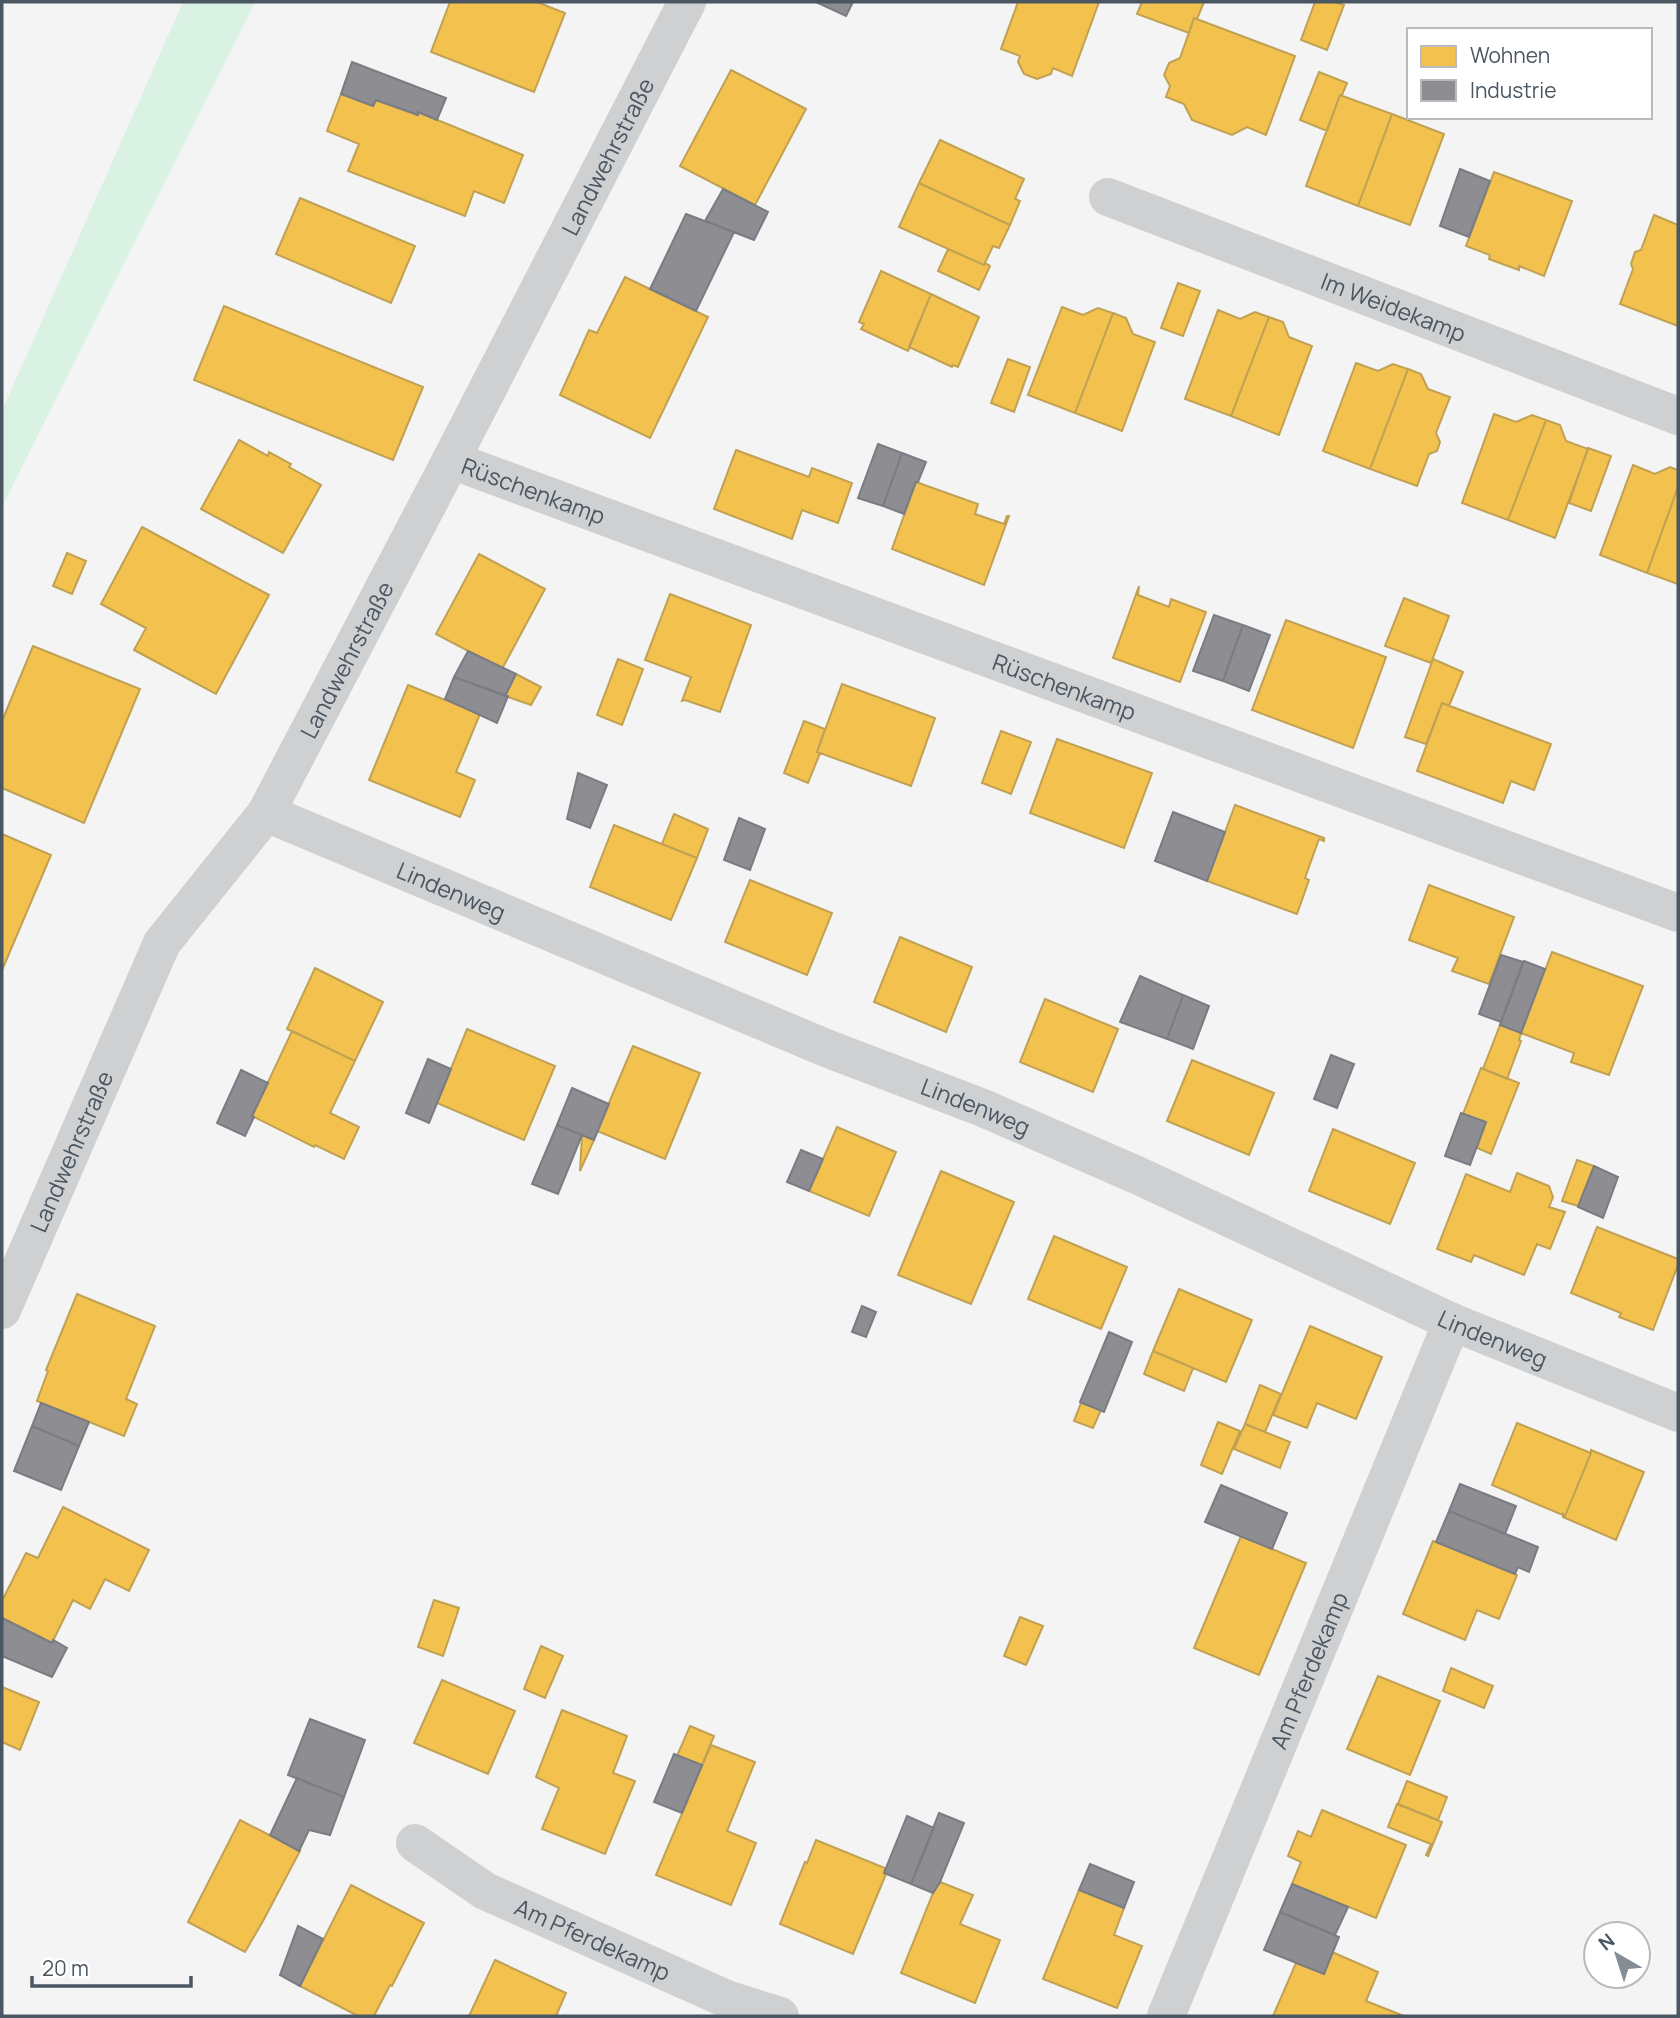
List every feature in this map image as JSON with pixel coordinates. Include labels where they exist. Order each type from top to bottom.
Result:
[{"type":"street","name":"Landwehrstraße","points":[[2,1310],[162,943],[266,813],[452,460],[687,2]]},
{"type":"street","name":"Im Weidekamp","points":[[1108,197],[1678,416]]},
{"type":"street","name":"Rüschenkamp","points":[[452,460],[1678,913]]},
{"type":"street","name":"Lindenweg","points":[[266,813],[813,1043],[983,1108],[1139,1176],[1452,1322],[1678,1413]]},
{"type":"street","name":"Am Pferdekamp","points":[[1166,2016],[1452,1322]]},
{"type":"street","name":"Am Pferdekamp","points":[[415,1843],[485,1891],[729,2000],[780,2016]]},
{"type":"green space","points":[[183,2],[255,2],[2,507],[2,411]]},
{"type":"building: Wohnen","points":[[450,2],[537,2],[565,13],[534,92],[431,52]]},
{"type":"building: Wohnen","points":[[1018,2],[1099,2],[1072,76],[1053,68],[1051,74],[1037,79],[1024,74],[1018,62],[1020,56],[1001,49]]},
{"type":"building: Wohnen","points":[[1142,2],[1204,2],[1189,33],[1137,14]]},
{"type":"building: Wohnen","points":[[1315,2],[1344,5],[1327,50],[1301,40]]},
{"type":"building: Wohnen","points":[[1194,18],[1295,56],[1266,135],[1247,127],[1232,135],[1192,120],[1184,104],[1166,97],[1170,86],[1164,75],[1169,63],[1180,58]]},
{"type":"building: Wohnen","points":[[731,70],[806,109],[755,205],[680,166]]},
{"type":"building: Wohnen","points":[[1319,72],[1347,83],[1327,131],[1300,120]]},
{"type":"building: Wohnen","points":[[341,94],[373,106],[376,100],[418,115],[418,112],[523,155],[504,203],[474,191],[465,216],[348,171],[359,144],[327,131]]},
{"type":"building: Wohnen","points":[[1340,95],[1392,114],[1358,206],[1306,186]]},
{"type":"building: Wohnen","points":[[1392,114],[1444,134],[1410,225],[1358,206]]},
{"type":"building: Wohnen","points":[[940,140],[1024,179],[1015,199],[1020,201],[1010,225],[919,183]]},
{"type":"building: Wohnen","points":[[1494,172],[1572,201],[1544,276],[1519,266],[1519,270],[1489,259],[1490,255],[1466,246]]},
{"type":"building: Wohnen","points":[[919,183],[1010,225],[999,248],[993,246],[984,265],[899,227]]},
{"type":"building: Wohnen","points":[[300,198],[415,246],[391,303],[276,254]]},
{"type":"building: Wohnen","points":[[1654,215],[1678,225],[1678,326],[1620,304],[1633,269],[1631,264],[1635,252],[1641,250]]},
{"type":"building: Wohnen","points":[[948,249],[990,266],[979,290],[938,271]]},
{"type":"building: Wohnen","points":[[881,271],[931,294],[908,351],[861,329],[864,324],[859,322]]},
{"type":"building: Wohnen","points":[[625,277],[708,317],[650,438],[560,395],[589,330],[597,333]]},
{"type":"building: Wohnen","points":[[1178,283],[1200,291],[1183,336],[1161,328]]},
{"type":"building: Wohnen","points":[[931,294],[979,317],[958,367],[952,367],[909,347]]},
{"type":"building: Wohnen","points":[[224,306],[423,387],[393,460],[194,380]]},
{"type":"building: Wohnen","points":[[1062,307],[1083,315],[1098,308],[1113,313],[1075,413],[1028,395]]},
{"type":"building: Wohnen","points":[[1218,310],[1240,319],[1255,312],[1269,317],[1231,416],[1185,399]]},
{"type":"building: Wohnen","points":[[1113,313],[1126,318],[1133,334],[1155,342],[1122,431],[1075,413]]},
{"type":"building: Wohnen","points":[[1269,317],[1283,322],[1289,337],[1312,346],[1279,435],[1231,416]]},
{"type":"building: Wohnen","points":[[1008,359],[1030,367],[1014,412],[991,403]]},
{"type":"building: Wohnen","points":[[1356,363],[1378,371],[1393,364],[1408,369],[1370,469],[1323,451]]},
{"type":"building: Wohnen","points":[[1408,369],[1421,374],[1428,389],[1450,397],[1436,433],[1440,442],[1437,451],[1429,454],[1417,486],[1370,469]]},
{"type":"building: Wohnen","points":[[1494,414],[1516,422],[1532,415],[1546,420],[1508,520],[1462,503]]},
{"type":"building: Wohnen","points":[[1546,420],[1560,425],[1566,441],[1588,449],[1555,538],[1508,520]]},
{"type":"building: Wohnen","points":[[239,440],[268,456],[269,452],[291,464],[289,467],[321,485],[283,553],[201,509]]},
{"type":"building: Wohnen","points":[[1588,448],[1611,456],[1591,511],[1569,503]]},
{"type":"building: Wohnen","points":[[736,450],[809,477],[812,468],[852,483],[838,523],[802,510],[792,539],[714,509]]},
{"type":"building: Wohnen","points":[[1633,465],[1655,474],[1670,467],[1678,470],[1678,487],[1647,573],[1600,555]]},
{"type":"building: Wohnen","points":[[916,482],[978,504],[975,514],[1004,524],[1009,516],[984,585],[892,549]]},
{"type":"building: Wohnen","points":[[1678,487],[1678,584],[1647,573]]},
{"type":"building: Wohnen","points":[[142,527],[269,595],[216,694],[134,650],[146,628],[101,604]]},
{"type":"building: Wohnen","points":[[67,553],[86,561],[72,594],[53,586]]},
{"type":"building: Wohnen","points":[[479,554],[545,589],[502,669],[436,634]]},
{"type":"building: Wohnen","points":[[1139,586],[1138,595],[1169,607],[1171,599],[1206,612],[1180,682],[1113,658]]},
{"type":"building: Wohnen","points":[[670,594],[751,625],[720,712],[682,701],[691,677],[645,660]]},
{"type":"building: Wohnen","points":[[1404,598],[1449,616],[1431,663],[1385,646]]},
{"type":"building: Wohnen","points":[[1286,620],[1386,657],[1353,748],[1252,710]]},
{"type":"building: Wohnen","points":[[33,646],[140,689],[84,823],[2,788],[2,721]]},
{"type":"building: Wohnen","points":[[618,659],[643,669],[622,725],[597,715]]},
{"type":"building: Wohnen","points":[[1433,659],[1463,672],[1449,706],[1442,703],[1426,744],[1405,737]]},
{"type":"building: Wohnen","points":[[516,674],[541,687],[531,705],[505,696]]},
{"type":"building: Wohnen","points":[[842,684],[935,718],[911,786],[817,752]]},
{"type":"building: Wohnen","points":[[408,685],[480,714],[456,772],[475,780],[460,817],[369,780]]},
{"type":"building: Wohnen","points":[[1442,703],[1551,744],[1534,790],[1511,781],[1503,803],[1417,771]]},
{"type":"building: Wohnen","points":[[804,721],[825,729],[817,752],[820,753],[808,783],[784,773]]},
{"type":"building: Wohnen","points":[[1001,731],[1031,742],[1011,794],[982,783]]},
{"type":"building: Wohnen","points":[[1057,739],[1152,773],[1124,848],[1030,813]]},
{"type":"building: Wohnen","points":[[1235,805],[1324,838],[1324,841],[1319,839],[1305,878],[1309,880],[1297,914],[1207,881]]},
{"type":"building: Wohnen","points":[[674,814],[708,829],[697,858],[662,844]]},
{"type":"building: Wohnen","points":[[614,825],[697,858],[671,920],[590,887]]},
{"type":"building: Wohnen","points":[[2,834],[51,855],[3,968],[2,967]]},
{"type":"building: Wohnen","points":[[750,880],[832,913],[807,975],[725,942]]},
{"type":"building: Wohnen","points":[[1429,885],[1514,917],[1489,984],[1452,971],[1458,958],[1409,940]]},
{"type":"building: Wohnen","points":[[900,937],[972,967],[946,1032],[874,1002]]},
{"type":"building: Wohnen","points":[[1552,952],[1643,986],[1609,1075],[1571,1062],[1574,1053],[1521,1033]]},
{"type":"building: Wohnen","points":[[315,968],[383,1002],[355,1061],[287,1029]]},
{"type":"building: Wohnen","points":[[1045,999],[1118,1029],[1093,1092],[1020,1062]]},
{"type":"building: Wohnen","points":[[1500,1025],[1521,1033],[1521,1041],[1507,1079],[1483,1069]]},
{"type":"building: Wohnen","points":[[467,1029],[555,1066],[524,1140],[437,1103]]},
{"type":"building: Wohnen","points":[[292,1031],[355,1061],[330,1113],[359,1127],[344,1159],[252,1116]]},
{"type":"building: Wohnen","points":[[633,1046],[700,1073],[665,1159],[597,1131]]},
{"type":"building: Wohnen","points":[[1192,1060],[1274,1093],[1249,1155],[1167,1121]]},
{"type":"building: Wohnen","points":[[1481,1068],[1519,1083],[1491,1154],[1477,1148],[1486,1122],[1463,1114]]},
{"type":"building: Wohnen","points":[[837,1127],[896,1152],[869,1216],[809,1191]]},
{"type":"building: Wohnen","points":[[1333,1129],[1415,1163],[1390,1224],[1309,1191]]},
{"type":"building: Wohnen","points":[[582,1135],[594,1140],[580,1171]]},
{"type":"building: Wohnen","points":[[1577,1160],[1594,1166],[1578,1206],[1562,1201]]},
{"type":"building: Wohnen","points":[[941,1171],[1014,1202],[971,1304],[898,1275]]},
{"type":"building: Wohnen","points":[[1517,1173],[1549,1186],[1553,1197],[1549,1207],[1565,1212],[1550,1249],[1537,1244],[1524,1275],[1474,1255],[1471,1262],[1437,1249],[1466,1174],[1510,1192]]},
{"type":"building: Wohnen","points":[[1597,1227],[1678,1259],[1653,1330],[1619,1317],[1621,1313],[1571,1293]]},
{"type":"building: Wohnen","points":[[1054,1236],[1127,1267],[1101,1329],[1028,1299]]},
{"type":"building: Wohnen","points":[[1179,1289],[1252,1320],[1226,1382],[1153,1351]]},
{"type":"building: Wohnen","points":[[77,1294],[155,1326],[126,1399],[137,1404],[124,1436],[37,1401],[48,1371],[46,1370]]},
{"type":"building: Wohnen","points":[[1310,1326],[1382,1357],[1356,1419],[1317,1403],[1307,1428],[1273,1415]]},
{"type":"building: Wohnen","points":[[1153,1351],[1193,1368],[1184,1391],[1144,1374]]},
{"type":"building: Wohnen","points":[[1260,1385],[1281,1394],[1265,1432],[1245,1424]]},
{"type":"building: Wohnen","points":[[1081,1403],[1101,1410],[1093,1428],[1074,1421]]},
{"type":"building: Wohnen","points":[[1218,1422],[1240,1431],[1222,1474],[1201,1465]]},
{"type":"building: Wohnen","points":[[1517,1423],[1591,1453],[1565,1516],[1492,1485]]},
{"type":"building: Wohnen","points":[[1245,1424],[1290,1442],[1280,1468],[1234,1449]]},
{"type":"building: Wohnen","points":[[1591,1450],[1644,1472],[1616,1540],[1563,1517]]},
{"type":"building: Wohnen","points":[[63,1507],[149,1550],[129,1591],[105,1579],[90,1609],[73,1600],[52,1643],[2,1618],[2,1601],[26,1553],[38,1558]]},
{"type":"building: Wohnen","points":[[1241,1536],[1306,1563],[1259,1675],[1194,1648]]},
{"type":"building: Wohnen","points":[[1433,1541],[1517,1575],[1499,1619],[1477,1610],[1465,1640],[1403,1614]]},
{"type":"building: Wohnen","points":[[434,1600],[459,1608],[443,1656],[418,1647]]},
{"type":"building: Wohnen","points":[[1020,1617],[1043,1626],[1026,1665],[1004,1656]]},
{"type":"building: Wohnen","points":[[541,1646],[563,1656],[545,1698],[524,1689]]},
{"type":"building: Wohnen","points":[[1451,1668],[1493,1686],[1484,1708],[1443,1691]]},
{"type":"building: Wohnen","points":[[1378,1676],[1440,1701],[1410,1775],[1347,1749]]},
{"type":"building: Wohnen","points":[[442,1680],[515,1711],[488,1774],[414,1743]]},
{"type":"building: Wohnen","points":[[2,1687],[39,1702],[20,1750],[2,1742]]},
{"type":"building: Wohnen","points":[[562,1710],[627,1736],[613,1773],[635,1781],[605,1854],[542,1829],[559,1788],[536,1777]]},
{"type":"building: Wohnen","points":[[690,1726],[714,1736],[702,1765],[677,1756]]},
{"type":"building: Wohnen","points":[[711,1745],[755,1762],[727,1831],[756,1843],[731,1905],[656,1875]]},
{"type":"building: Wohnen","points":[[1407,1781],[1447,1797],[1438,1820],[1398,1804]]},
{"type":"building: Wohnen","points":[[1397,1804],[1442,1822],[1428,1856],[1426,1855],[1431,1844],[1388,1827]]},
{"type":"building: Wohnen","points":[[1322,1810],[1406,1845],[1376,1918],[1292,1884],[1301,1862],[1288,1856],[1298,1831],[1311,1837]]},
{"type":"building: Wohnen","points":[[240,1820],[300,1851],[245,1952],[188,1922]]},
{"type":"building: Wohnen","points":[[816,1840],[885,1868],[886,1874],[853,1954],[780,1924]]},
{"type":"building: Wohnen","points":[[940,1882],[973,1895],[960,1924],[1000,1940],[975,2003],[901,1973],[933,1893]]},
{"type":"building: Wohnen","points":[[351,1885],[424,1923],[374,2016],[358,2016],[300,1986]]},
{"type":"building: Wohnen","points":[[1079,1890],[1124,1908],[1114,1935],[1142,1946],[1117,2008],[1043,1979]]},
{"type":"building: Wohnen","points":[[1332,1952],[1378,1972],[1366,2001],[1404,2016],[1273,2016],[1296,1963],[1324,1974]]},
{"type":"building: Wohnen","points":[[495,1960],[566,1993],[556,2016],[469,2016]]},
{"type":"building: Industrie","points":[[816,2],[853,2],[846,16]]},
{"type":"building: Industrie","points":[[352,62],[446,98],[437,120],[376,100],[373,106],[341,94]]},
{"type":"building: Industrie","points":[[1460,169],[1490,181],[1469,237],[1440,226]]},
{"type":"building: Industrie","points":[[723,189],[768,212],[754,240],[705,221]]},
{"type":"building: Industrie","points":[[686,214],[734,232],[696,311],[650,289]]},
{"type":"building: Industrie","points":[[878,444],[902,453],[883,506],[858,498]]},
{"type":"building: Industrie","points":[[902,453],[926,462],[904,514],[883,506]]},
{"type":"building: Industrie","points":[[1214,615],[1243,625],[1223,681],[1193,671]]},
{"type":"building: Industrie","points":[[1243,625],[1270,635],[1249,691],[1223,681]]},
{"type":"building: Industrie","points":[[468,651],[516,674],[505,696],[454,677]]},
{"type":"building: Industrie","points":[[454,677],[508,696],[497,723],[445,699]]},
{"type":"building: Industrie","points":[[578,773],[607,785],[590,828],[567,819]]},
{"type":"building: Industrie","points":[[1173,812],[1225,832],[1207,881],[1155,861]]},
{"type":"building: Industrie","points":[[739,818],[765,829],[750,870],[724,860]]},
{"type":"building: Industrie","points":[[1501,955],[1523,962],[1501,1022],[1479,1014]]},
{"type":"building: Industrie","points":[[1524,961],[1545,969],[1521,1033],[1500,1025]]},
{"type":"building: Industrie","points":[[1140,976],[1183,995],[1167,1039],[1120,1022]]},
{"type":"building: Industrie","points":[[1183,995],[1209,1006],[1193,1049],[1167,1039]]},
{"type":"building: Industrie","points":[[1331,1055],[1354,1064],[1337,1108],[1314,1099]]},
{"type":"building: Industrie","points":[[428,1059],[451,1069],[429,1123],[406,1113]]},
{"type":"building: Industrie","points":[[241,1070],[268,1083],[245,1136],[217,1123]]},
{"type":"building: Industrie","points":[[572,1088],[609,1104],[594,1140],[557,1125]]},
{"type":"building: Industrie","points":[[1461,1113],[1486,1122],[1470,1165],[1445,1156]]},
{"type":"building: Industrie","points":[[557,1125],[582,1135],[558,1194],[532,1184]]},
{"type":"building: Industrie","points":[[801,1150],[823,1159],[809,1191],[787,1182]]},
{"type":"building: Industrie","points":[[1594,1166],[1618,1177],[1603,1218],[1578,1207]]},
{"type":"building: Industrie","points":[[862,1306],[876,1312],[866,1337],[852,1332]]},
{"type":"building: Industrie","points":[[1109,1332],[1132,1342],[1104,1412],[1080,1402]]},
{"type":"building: Industrie","points":[[41,1403],[89,1422],[79,1446],[32,1426]]},
{"type":"building: Industrie","points":[[32,1426],[79,1446],[61,1490],[14,1471]]},
{"type":"building: Industrie","points":[[1460,1484],[1516,1506],[1505,1534],[1449,1511]]},
{"type":"building: Industrie","points":[[1221,1485],[1287,1513],[1272,1549],[1205,1522]]},
{"type":"building: Industrie","points":[[1449,1511],[1538,1547],[1529,1572],[1518,1567],[1515,1574],[1436,1542]]},
{"type":"building: Industrie","points":[[2,1618],[67,1648],[52,1677],[2,1656]]},
{"type":"building: Industrie","points":[[310,1719],[365,1740],[344,1797],[288,1775]]},
{"type":"building: Industrie","points":[[674,1754],[702,1765],[682,1813],[654,1802]]},
{"type":"building: Industrie","points":[[297,1778],[344,1797],[330,1835],[309,1830],[299,1851],[270,1835]]},
{"type":"building: Industrie","points":[[939,1813],[964,1823],[933,1893],[911,1884]]},
{"type":"building: Industrie","points":[[907,1816],[934,1828],[911,1884],[884,1873]]},
{"type":"building: Industrie","points":[[1090,1864],[1134,1882],[1124,1908],[1079,1890]]},
{"type":"building: Industrie","points":[[1292,1884],[1348,1907],[1335,1935],[1280,1912]]},
{"type":"building: Industrie","points":[[1280,1912],[1339,1937],[1324,1974],[1264,1950]]},
{"type":"building: Industrie","points":[[298,1926],[323,1939],[300,1986],[280,1975]]}]
